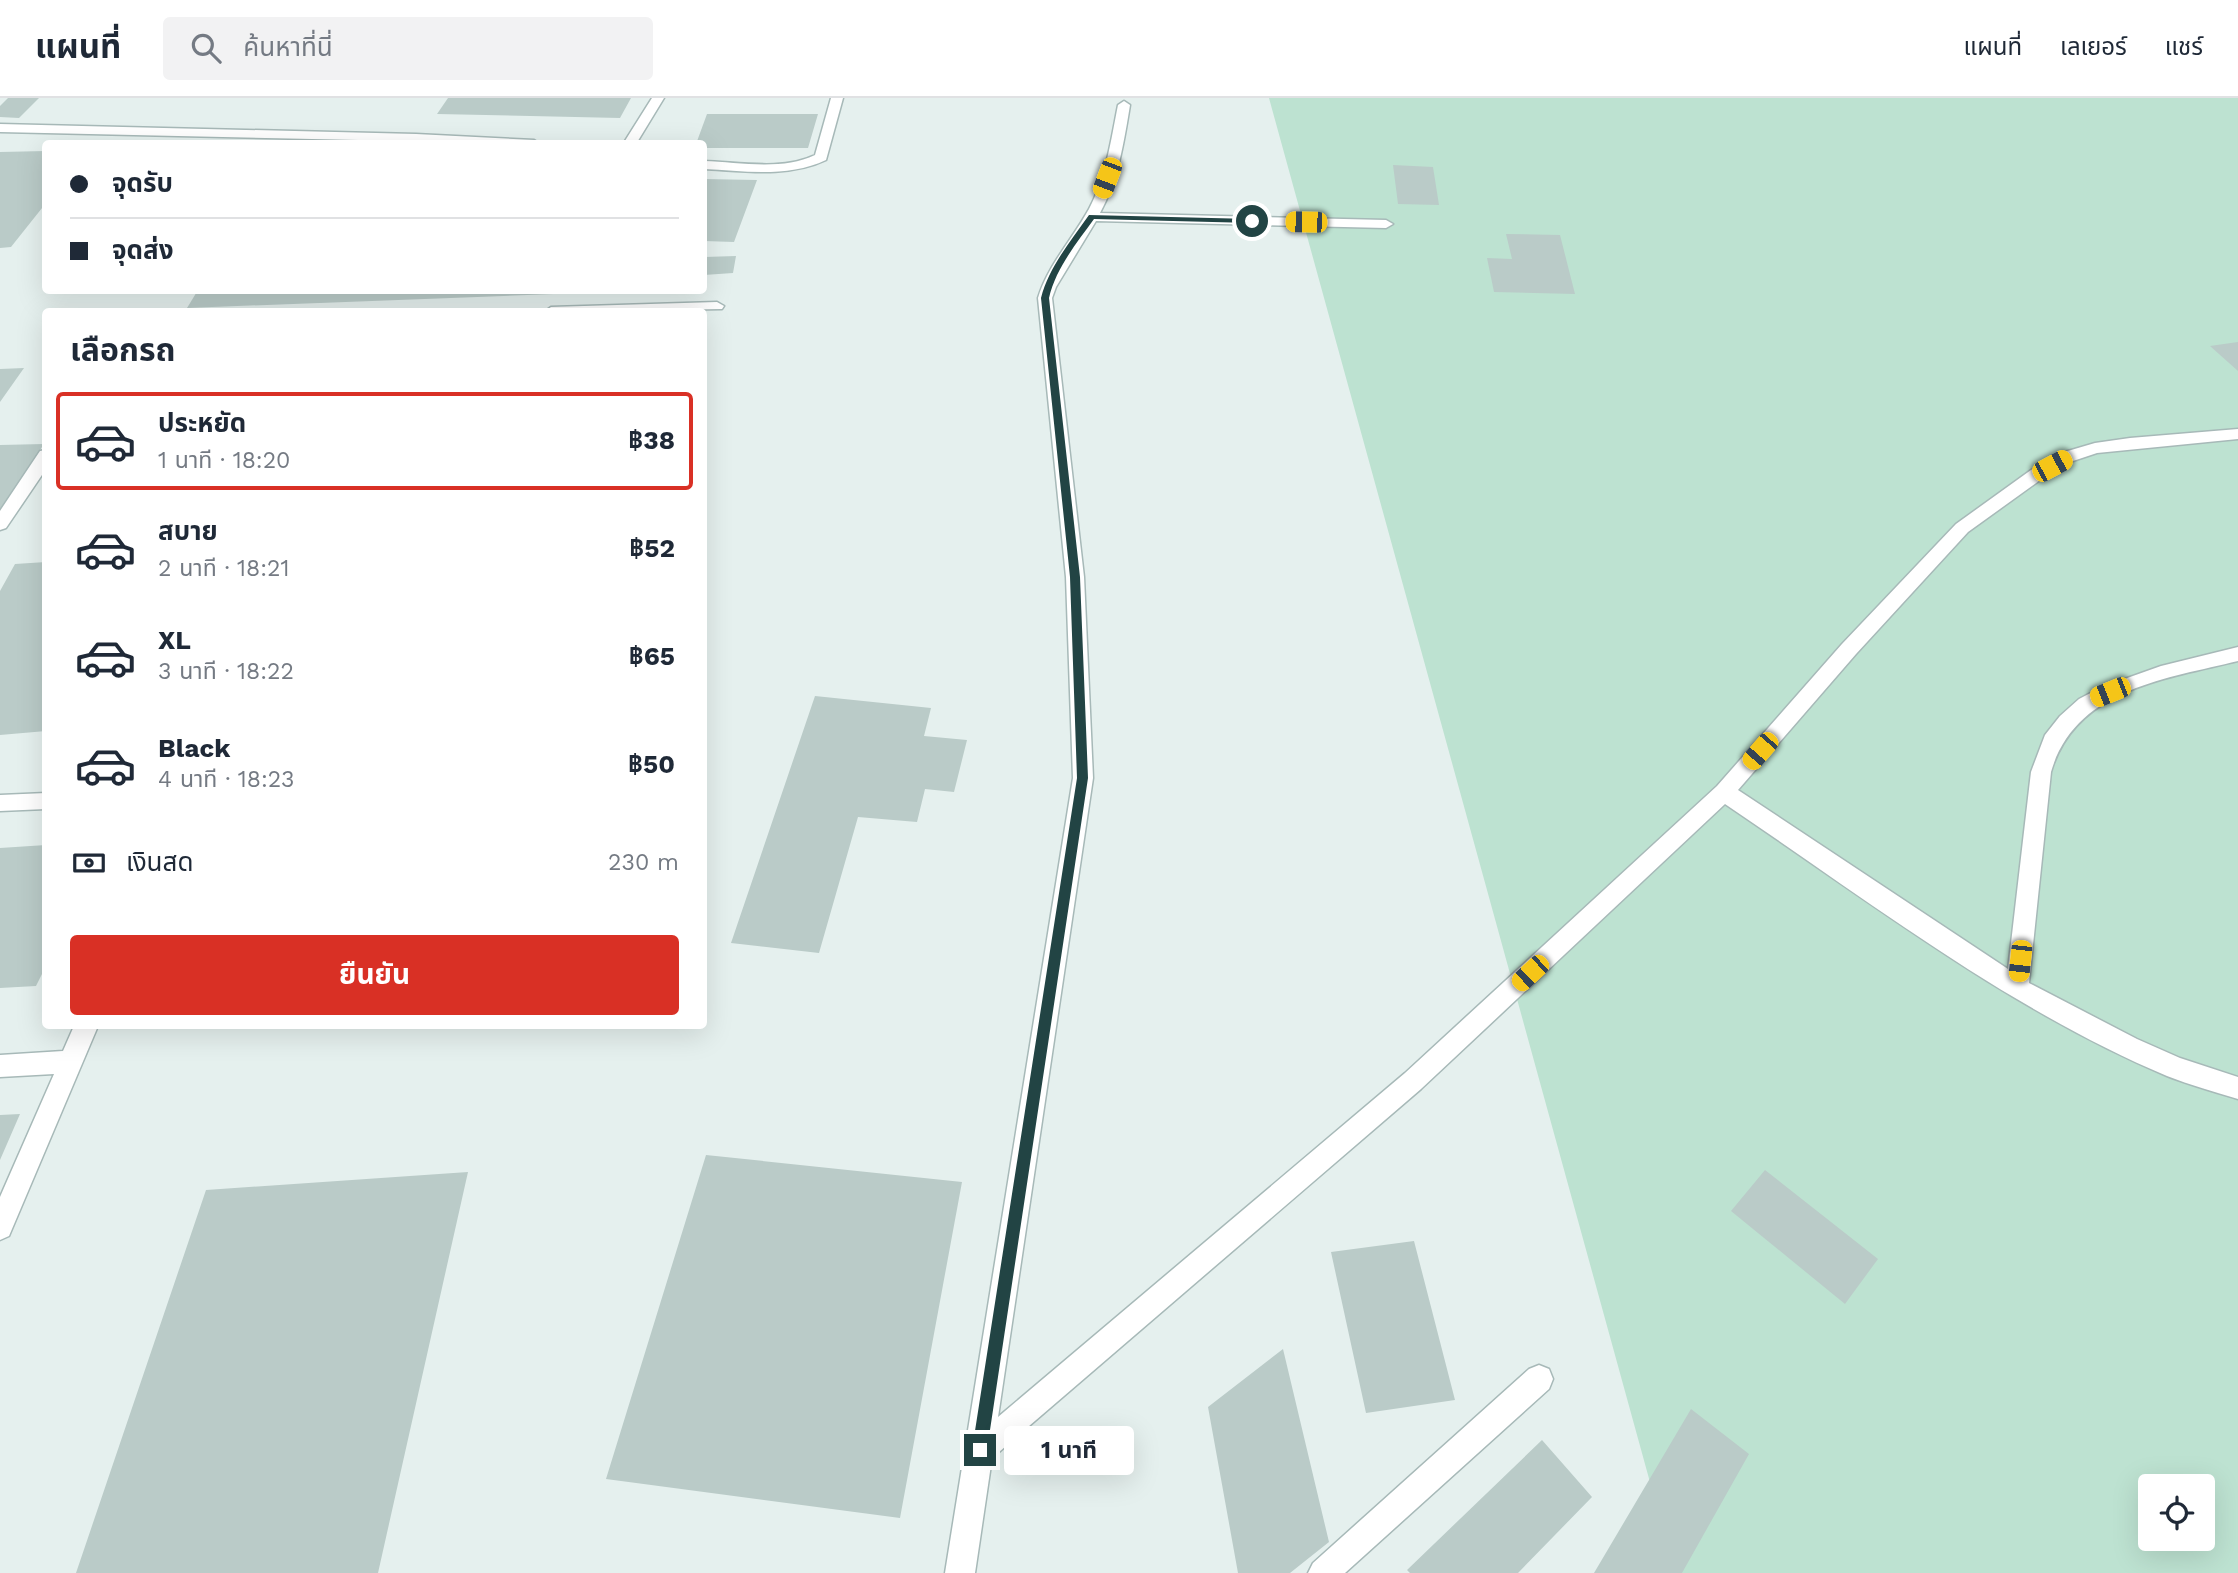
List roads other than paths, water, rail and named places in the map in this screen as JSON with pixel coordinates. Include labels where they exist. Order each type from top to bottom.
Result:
[{"type":"street","points":[[632,140],[658,98]]},
{"type":"street","points":[[707,165],[790,166],[816,161],[821,157],[837,98]]},
{"type":"street","points":[[960,1573],[1083,778],[1075,577],[1044,306],[1049,283],[1092,217],[1114,159],[1124,105]]},
{"type":"street","points":[[0,128],[455,140]]},
{"type":"street","points":[[1092,217],[1386,224]]},
{"type":"street","points":[[662,308],[717,306]]},
{"type":"street","points":[[980,1450],[1413,1081],[1724,792],[1849,649],[1962,528],[2004,496],[2067,457],[2095,448],[2238,434]]},
{"type":"street","points":[[0,524],[42,461]]},
{"type":"street","points":[[2017,988],[2041,772],[2051,742],[2067,720],[2093,698],[2127,685],[2238,654]]},
{"type":"street","points":[[1724,792],[2017,988],[2129,1047],[2176,1068],[2238,1088]]},
{"type":"street","points":[[0,803],[42,801]]},
{"type":"street","points":[[0,1227],[85,1029]]},
{"type":"street","points":[[0,1066],[70,1062]]},
{"type":"street","points":[[1323,1573],[1539,1379]]}]
